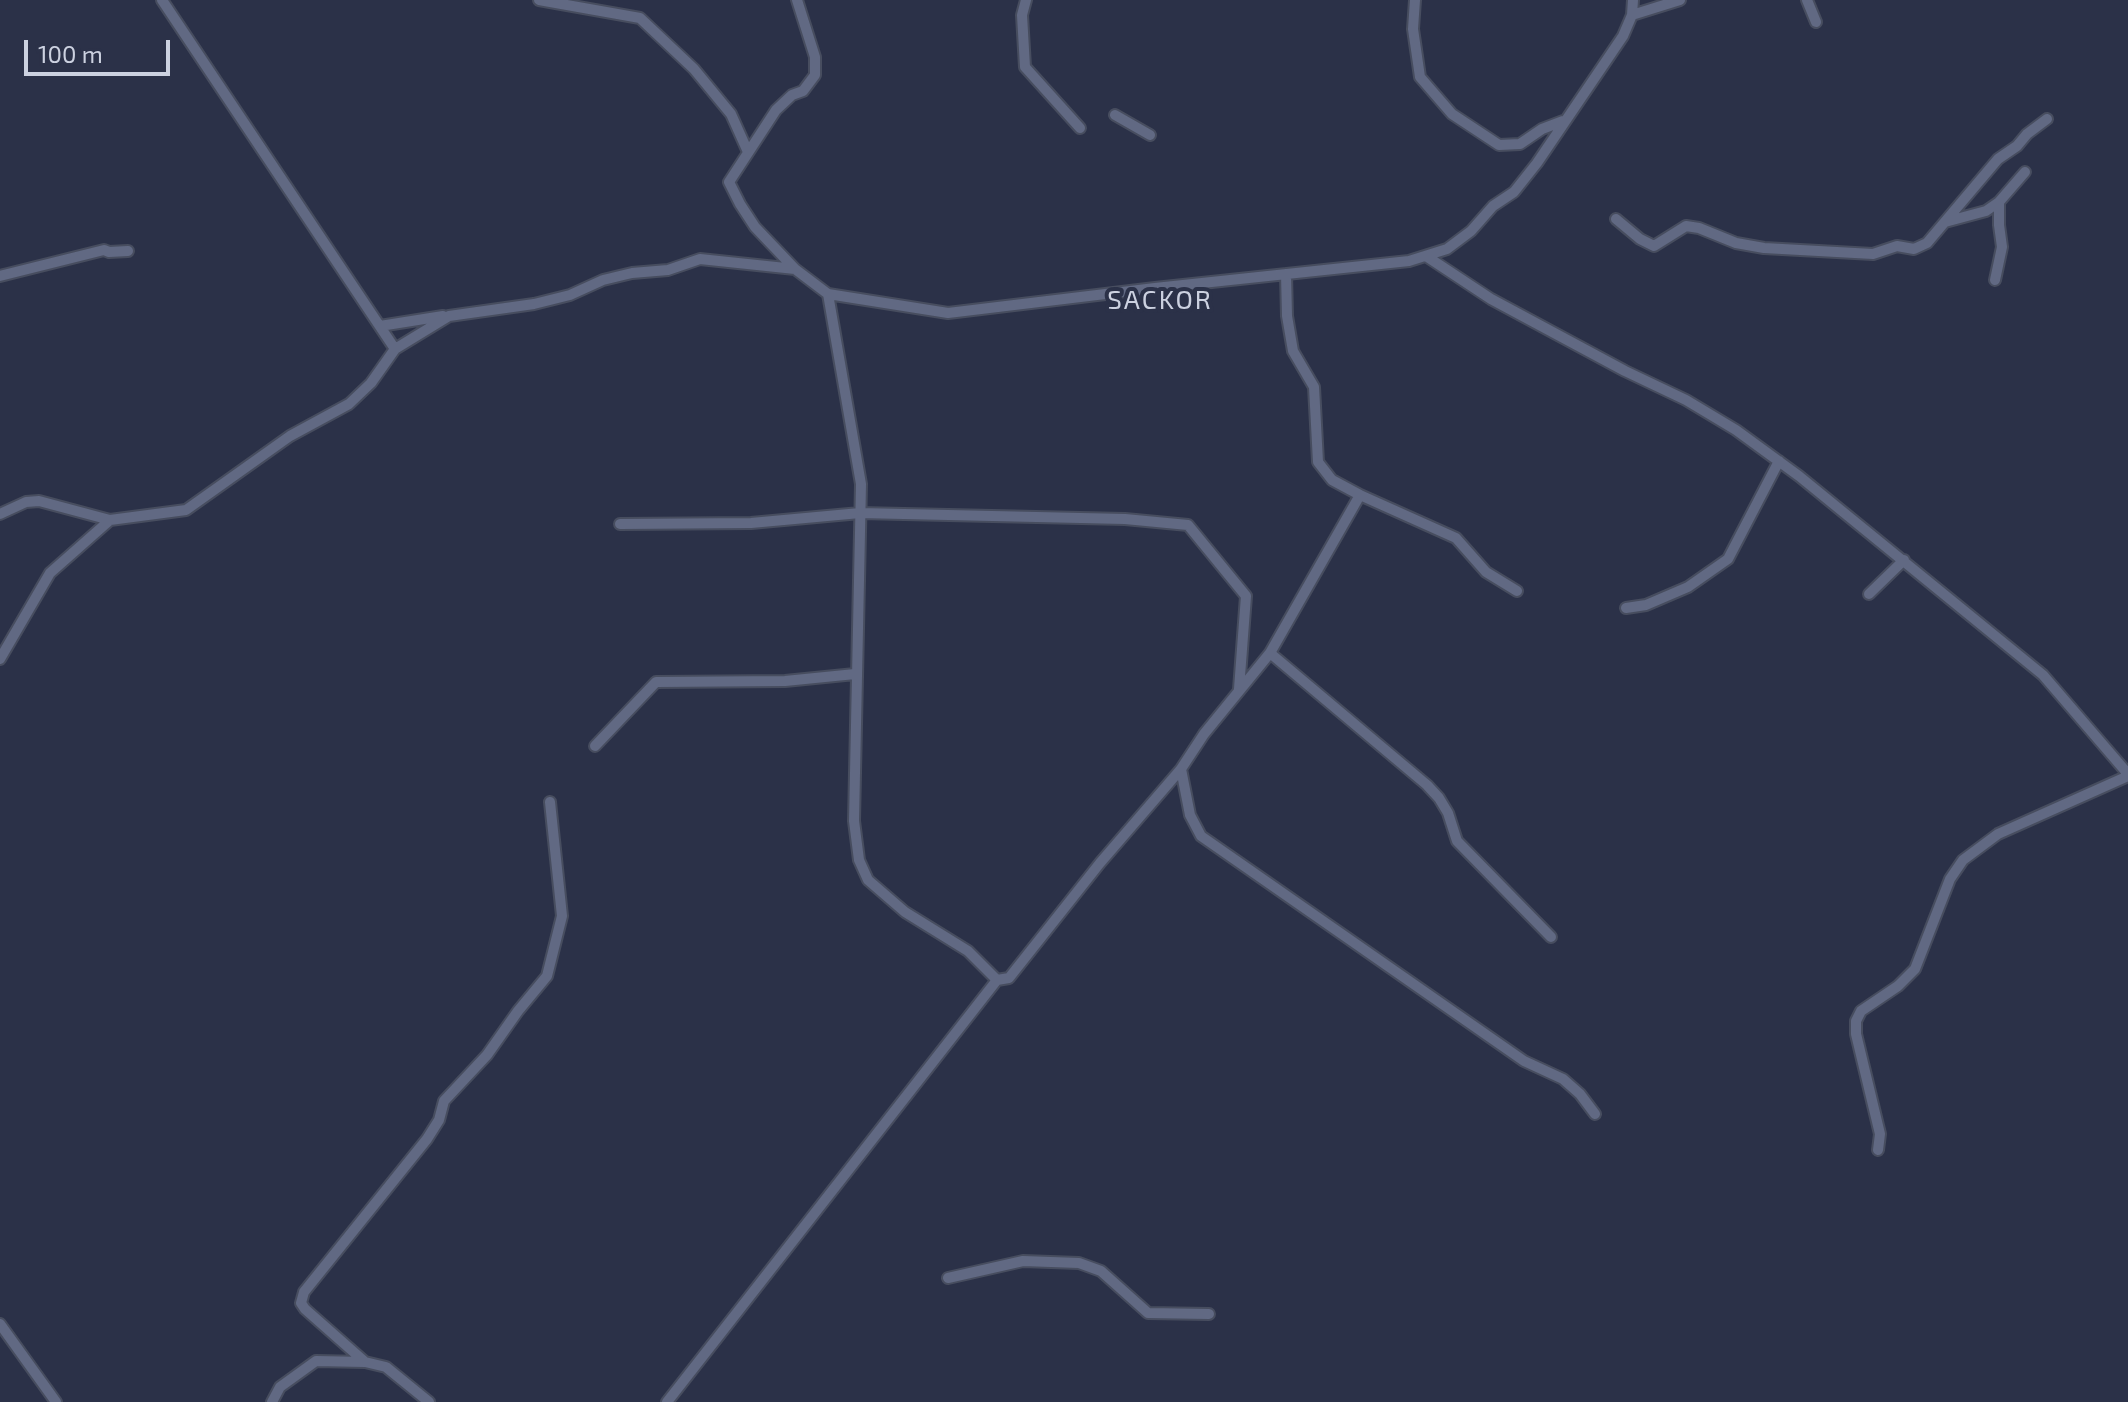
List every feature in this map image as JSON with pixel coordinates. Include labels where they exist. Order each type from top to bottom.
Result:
[{"type":"street","points":[[162,0],[395,349]]},
{"type":"street","points":[[539,0],[640,18],[694,69],[731,114],[748,152]]},
{"type":"street","points":[[797,0],[815,57],[815,75],[803,91],[792,95],[776,110],[729,182],[755,227],[795,269],[828,294],[948,313],[1409,261],[1447,249],[1471,231],[1493,206],[1514,192],[1623,36],[1632,15],[1633,0]]},
{"type":"street","points":[[1026,0],[1022,15],[1025,67],[1080,128]]},
{"type":"street","points":[[1415,0],[1413,29],[1420,77],[1452,114],[1499,145],[1520,144],[1542,129],[1565,120]]},
{"type":"street","points":[[1632,15],[1680,0]]},
{"type":"street","points":[[1807,0],[1816,22]]},
{"type":"street","points":[[1115,115],[1150,135]]},
{"type":"street","points":[[1616,219],[1640,239],[1654,246],[1686,226],[1736,243],[1764,248],[1873,254],[1897,246],[1914,249],[1927,243],[1998,159],[2047,119]]},
{"type":"street","points":[[1943,222],[1986,211],[1999,202],[2025,172]]},
{"type":"street","points":[[1995,280],[2002,247],[1999,202]]},
{"type":"street","points":[[0,276],[104,250],[128,251]]},
{"type":"street","points":[[1426,256],[1491,299],[1686,400],[1779,461],[2043,675],[2128,775],[1998,834],[1963,860],[1950,879],[1915,969],[1898,986],[1861,1011],[1856,1021],[1856,1034],[1880,1134],[1878,1150]]},
{"type":"street","points":[[380,326],[534,304],[570,295],[603,280],[632,273],[668,270],[700,259],[795,269]]},
{"type":"street","points":[[1286,274],[1287,316],[1293,351],[1314,387],[1318,462],[1332,480],[1456,538],[1486,572],[1517,591]]},
{"type":"street","points":[[828,294],[861,484],[854,821],[859,860],[868,880],[905,912],[968,951],[997,980]]},
{"type":"street","points":[[0,514],[26,502],[39,501],[110,520],[186,510],[290,436],[349,404],[371,383],[395,349],[449,316]]},
{"type":"street","points":[[1626,608],[1646,605],[1688,587],[1728,559],[1779,461]]},
{"type":"street","points":[[667,1402],[813,1224],[997,980],[1009,978],[1100,863],[1181,769],[1204,734],[1270,653],[1360,495]]},
{"type":"street","points":[[620,524],[751,523],[860,513],[1125,519],[1188,525],[1246,596],[1239,691]]},
{"type":"street","points":[[0,659],[50,573],[110,520]]},
{"type":"street","points":[[1869,594],[1904,560]]},
{"type":"street","points":[[1270,653],[1427,785],[1448,813],[1457,841],[1551,937]]},
{"type":"street","points":[[595,746],[656,682],[785,681],[855,674]]},
{"type":"street","points":[[1181,769],[1190,815],[1201,836],[1524,1061],[1563,1079],[1580,1094],[1595,1114]]},
{"type":"street","points":[[365,1362],[305,1309],[301,1303],[304,1292],[427,1139],[439,1120],[444,1101],[487,1055],[547,976],[562,916],[550,802]]},
{"type":"street","points":[[948,1278],[1023,1261],[1079,1263],[1101,1271],[1148,1313],[1209,1314]]},
{"type":"street","points":[[0,1324],[56,1402]]},
{"type":"street","points":[[272,1402],[280,1387],[316,1361],[365,1362],[386,1367],[429,1402]]},
{"type":"district","name":"SACKOR","points":[[1160,300]]}]
